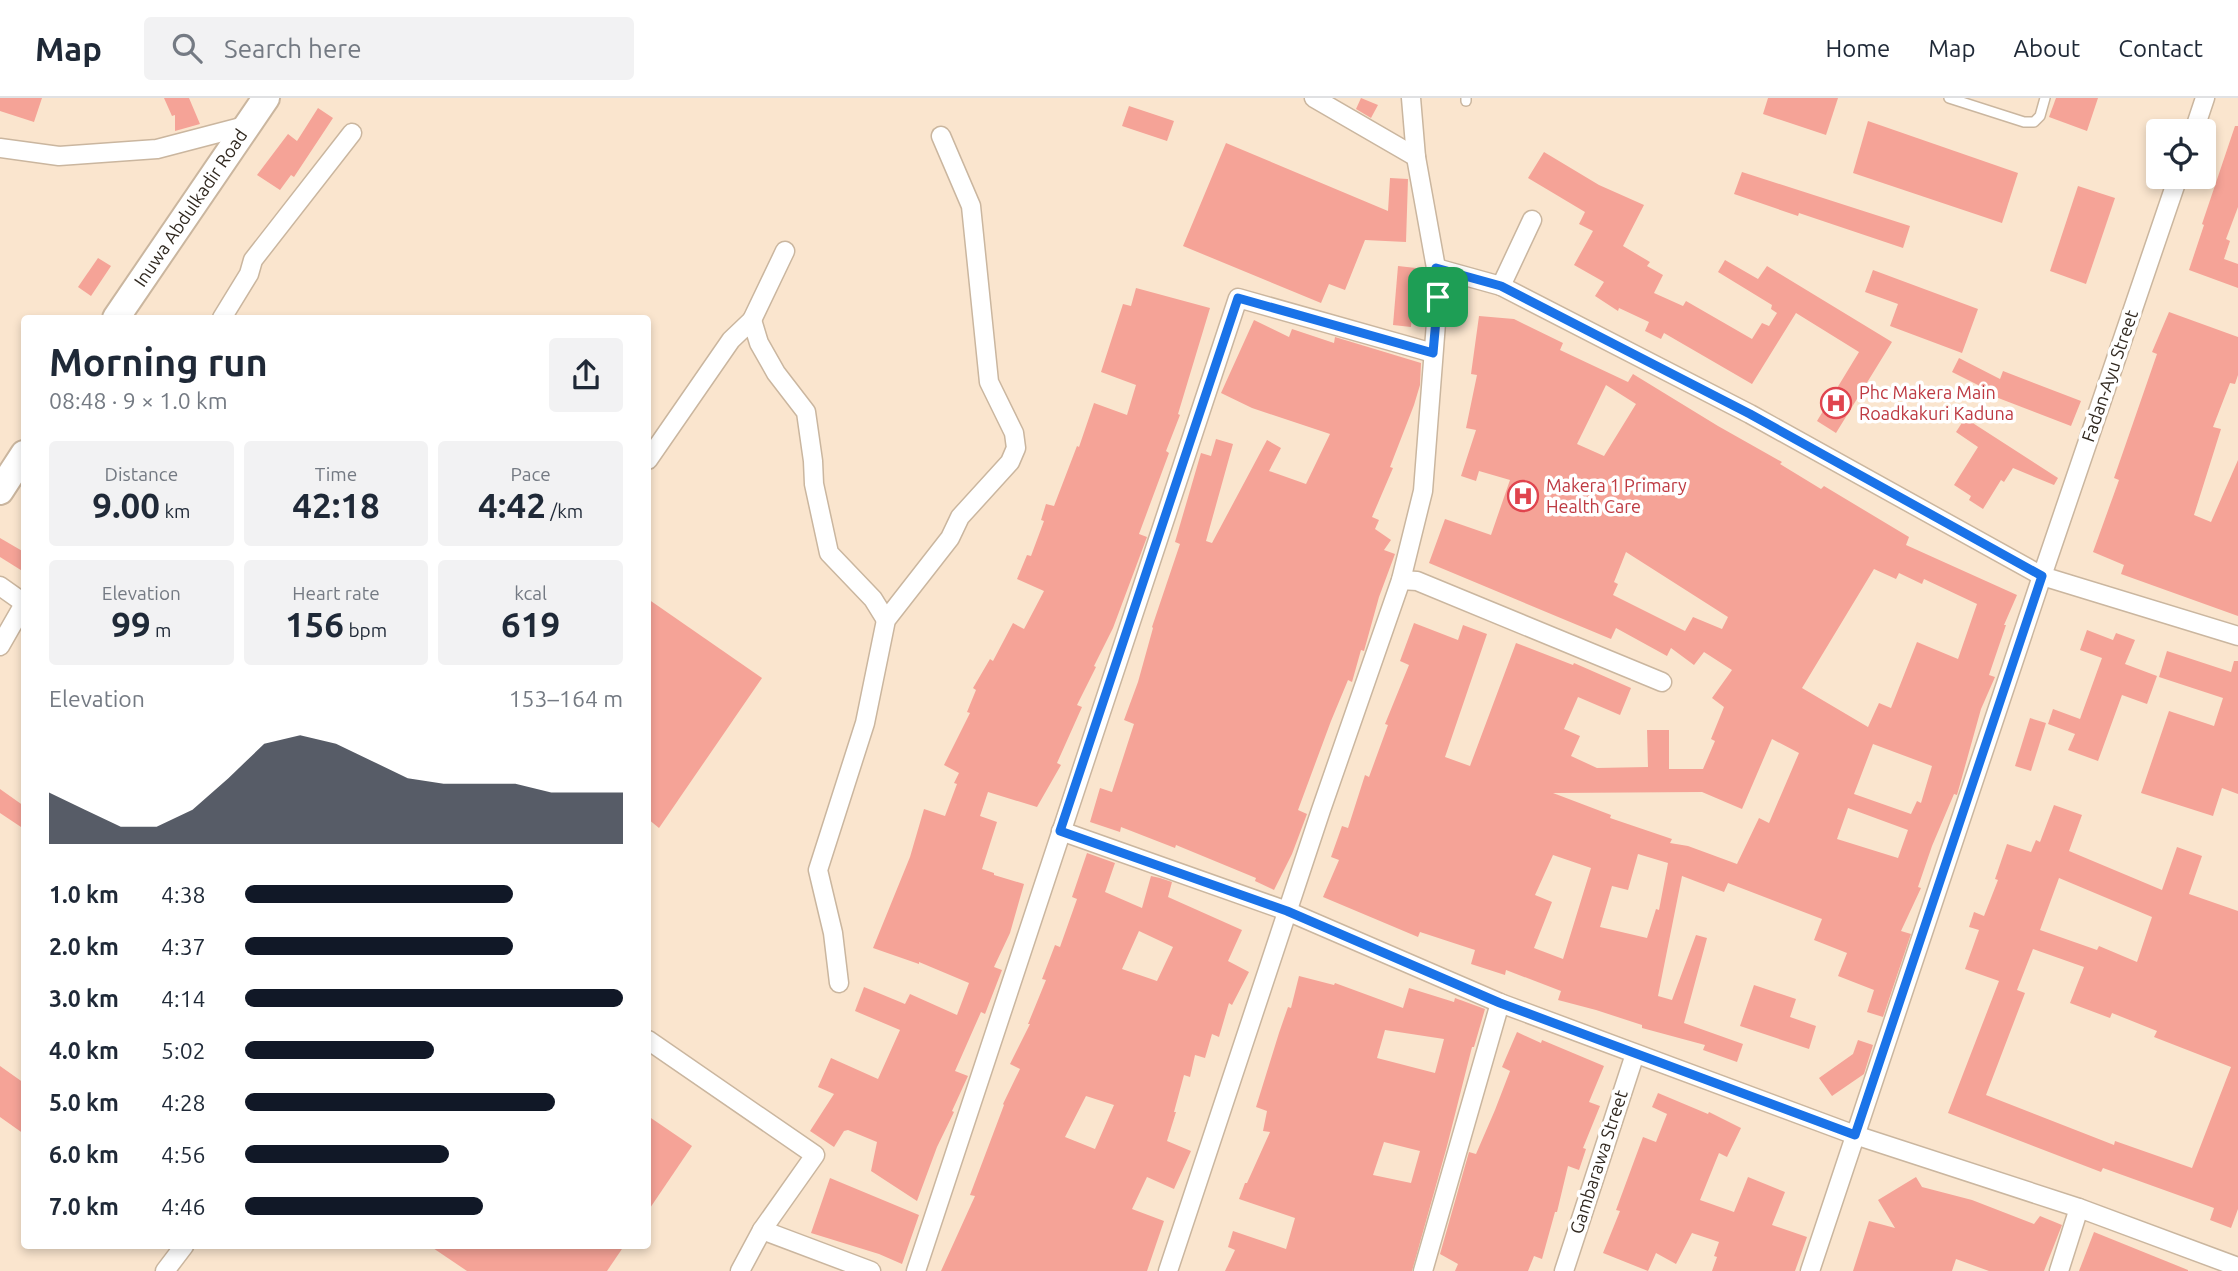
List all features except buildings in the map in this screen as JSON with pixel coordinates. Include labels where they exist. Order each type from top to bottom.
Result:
[{"type":"main road","name":"Inuwa Abdulkadir Road","points":[[118,315],[266,98]]},
{"type":"main road","points":[[0,491],[21,459]]},
{"type":"street","points":[[1314,98],[1416,157]]},
{"type":"street","points":[[1168,1271],[1287,911],[1401,580],[1423,491],[1438,297],[1436,268],[1416,157],[1411,98]]},
{"type":"street","points":[[2198,119],[2205,98]]},
{"type":"street","points":[[0,148],[60,156],[157,149],[246,126]]},
{"type":"street","points":[[224,315],[249,274],[253,260],[352,133]]},
{"type":"street","points":[[839,983],[833,933],[818,870],[866,723],[886,620],[950,538],[960,517],[1010,462],[1016,448],[1014,433],[989,382],[971,206],[941,135]]},
{"type":"street","name":"Fadan-Ayu Street","points":[[1810,1271],[2174,189]]},
{"type":"street","points":[[1501,286],[1532,220]]},
{"type":"street","points":[[651,456],[731,340],[752,320],[785,251]]},
{"type":"street","points":[[1436,268],[1501,286],[1750,414],[2042,576],[2238,636]]},
{"type":"street","points":[[916,1271],[1238,298],[1433,353]]},
{"type":"street","points":[[752,320],[759,343],[776,373],[806,412],[814,485],[829,552],[873,598],[886,620]]},
{"type":"street","points":[[1401,580],[1417,581],[1662,681]]},
{"type":"street","points":[[0,586],[21,601]]},
{"type":"street","points":[[0,646],[21,608]]},
{"type":"street","points":[[1060,831],[1287,911],[1500,1003],[1635,1054],[1855,1135],[2080,1208],[2238,1266]]},
{"type":"street","points":[[1423,1271],[1500,1003]]},
{"type":"street","points":[[651,1042],[815,1155],[762,1230],[740,1271]]},
{"type":"street","name":"Gambarawa Street","points":[[1564,1271],[1635,1054]]},
{"type":"street","points":[[2059,1271],[2080,1208]]},
{"type":"street","points":[[762,1230],[871,1271]]},
{"type":"street","points":[[165,1271],[182,1249]]},
{"type":"lane","points":[[1950,98],[2024,122],[2034,122],[2040,116],[2045,98]]},
{"type":"place","name":"Phc Makera Main Roadkakuri Kaduna","points":[[1836,403]]},
{"type":"place","name":"Makera 1 Primary Health Care","points":[[1523,496]]},
{"type":"route","points":[[1436,268],[1501,286],[1750,414],[2042,576],[1855,1135],[1500,1003],[1287,911],[1060,831],[1221,342],[1238,298],[1433,353],[1438,297],[1436,268]]}]
